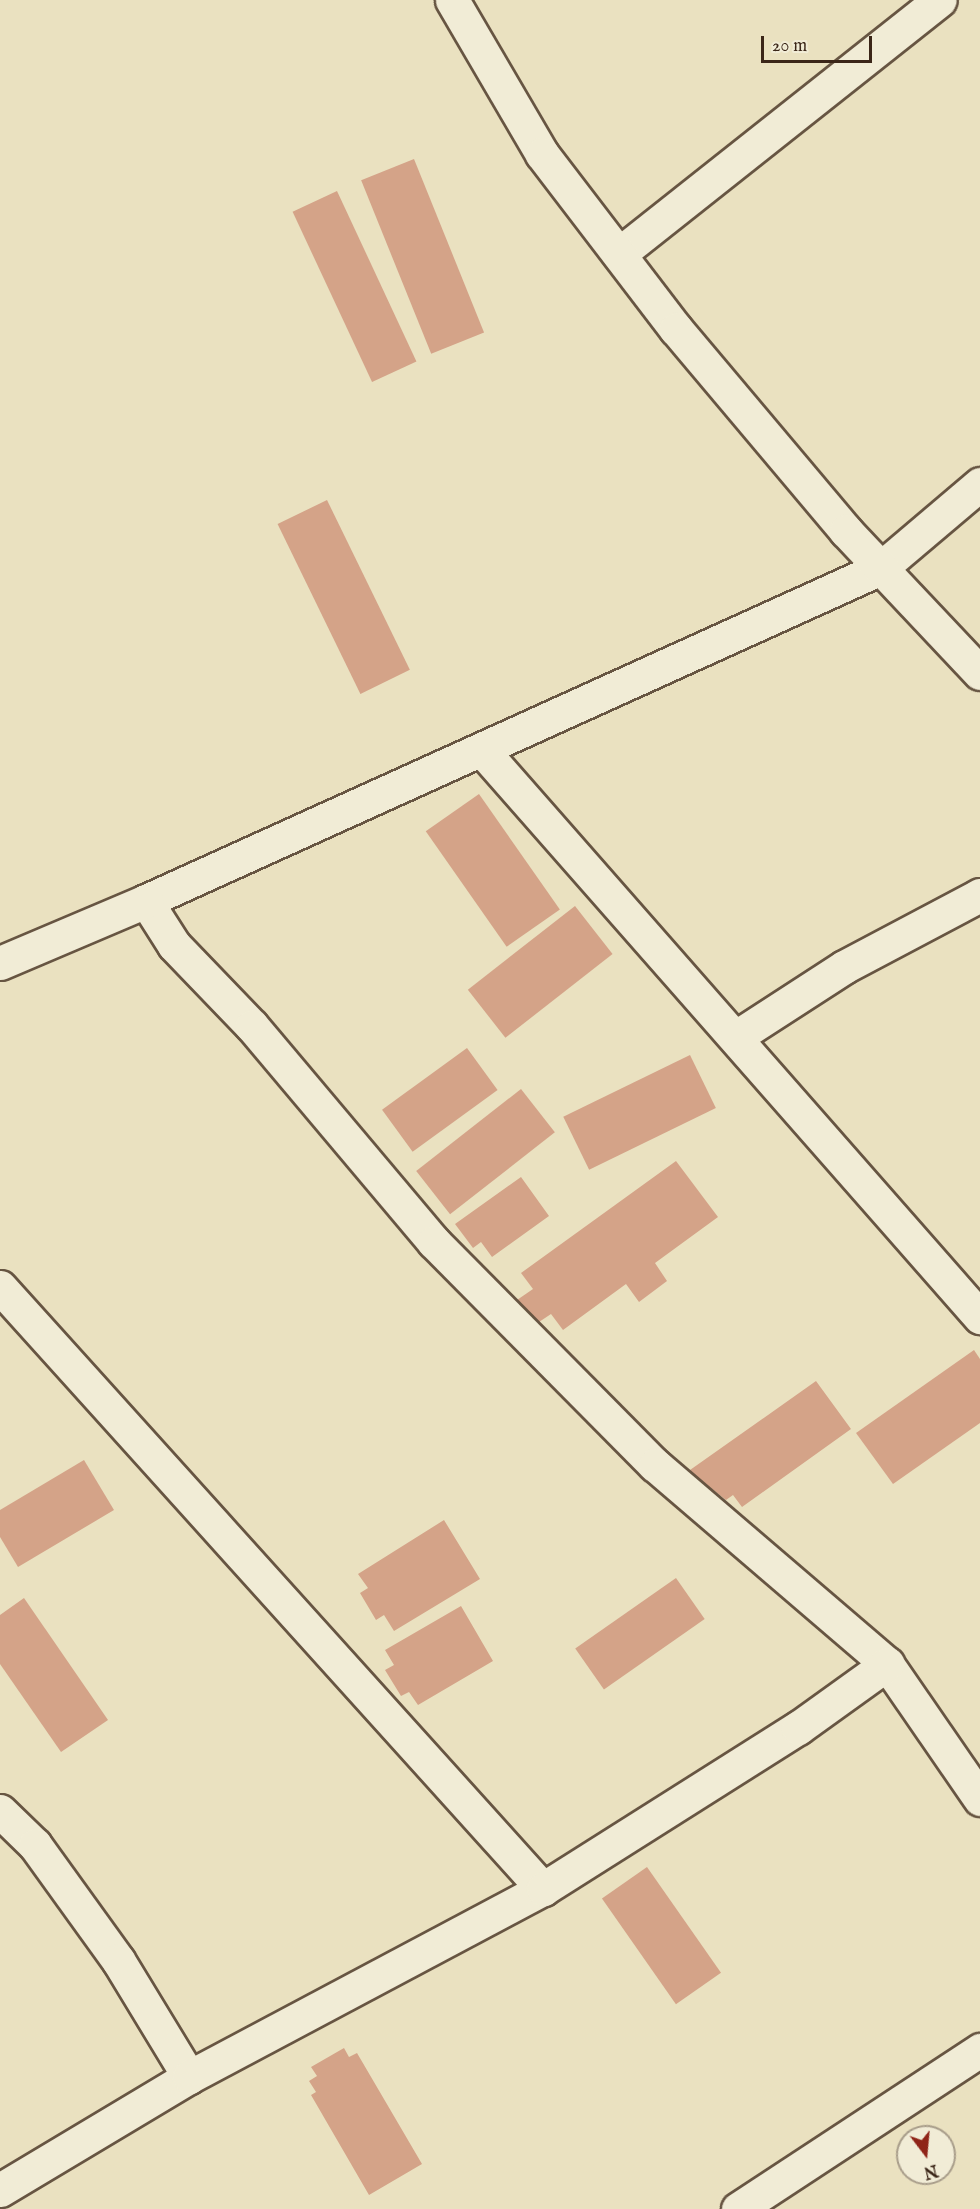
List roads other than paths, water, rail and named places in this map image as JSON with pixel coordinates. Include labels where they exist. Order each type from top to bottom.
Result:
[{"type":"street","points":[[452,0],[542,153],[676,329],[880,568],[980,673]]},
{"type":"street","points":[[619,254],[939,0]]},
{"type":"street","points":[[0,963],[146,901],[880,568],[980,484]]},
{"type":"street","points":[[482,750],[980,1317]]},
{"type":"street","points":[[736,1037],[844,968],[980,895]]},
{"type":"street","points":[[146,901],[174,945],[252,1026],[434,1242],[655,1464],[887,1664],[980,1799]]},
{"type":"street","points":[[0,1287],[543,1889]]},
{"type":"street","points":[[0,2190],[189,2077],[543,1889],[798,1728],[887,1664]]},
{"type":"street","points":[[0,1811],[35,1845],[118,1960],[189,2077]]},
{"type":"street","points":[[738,2209],[980,2050]]}]
